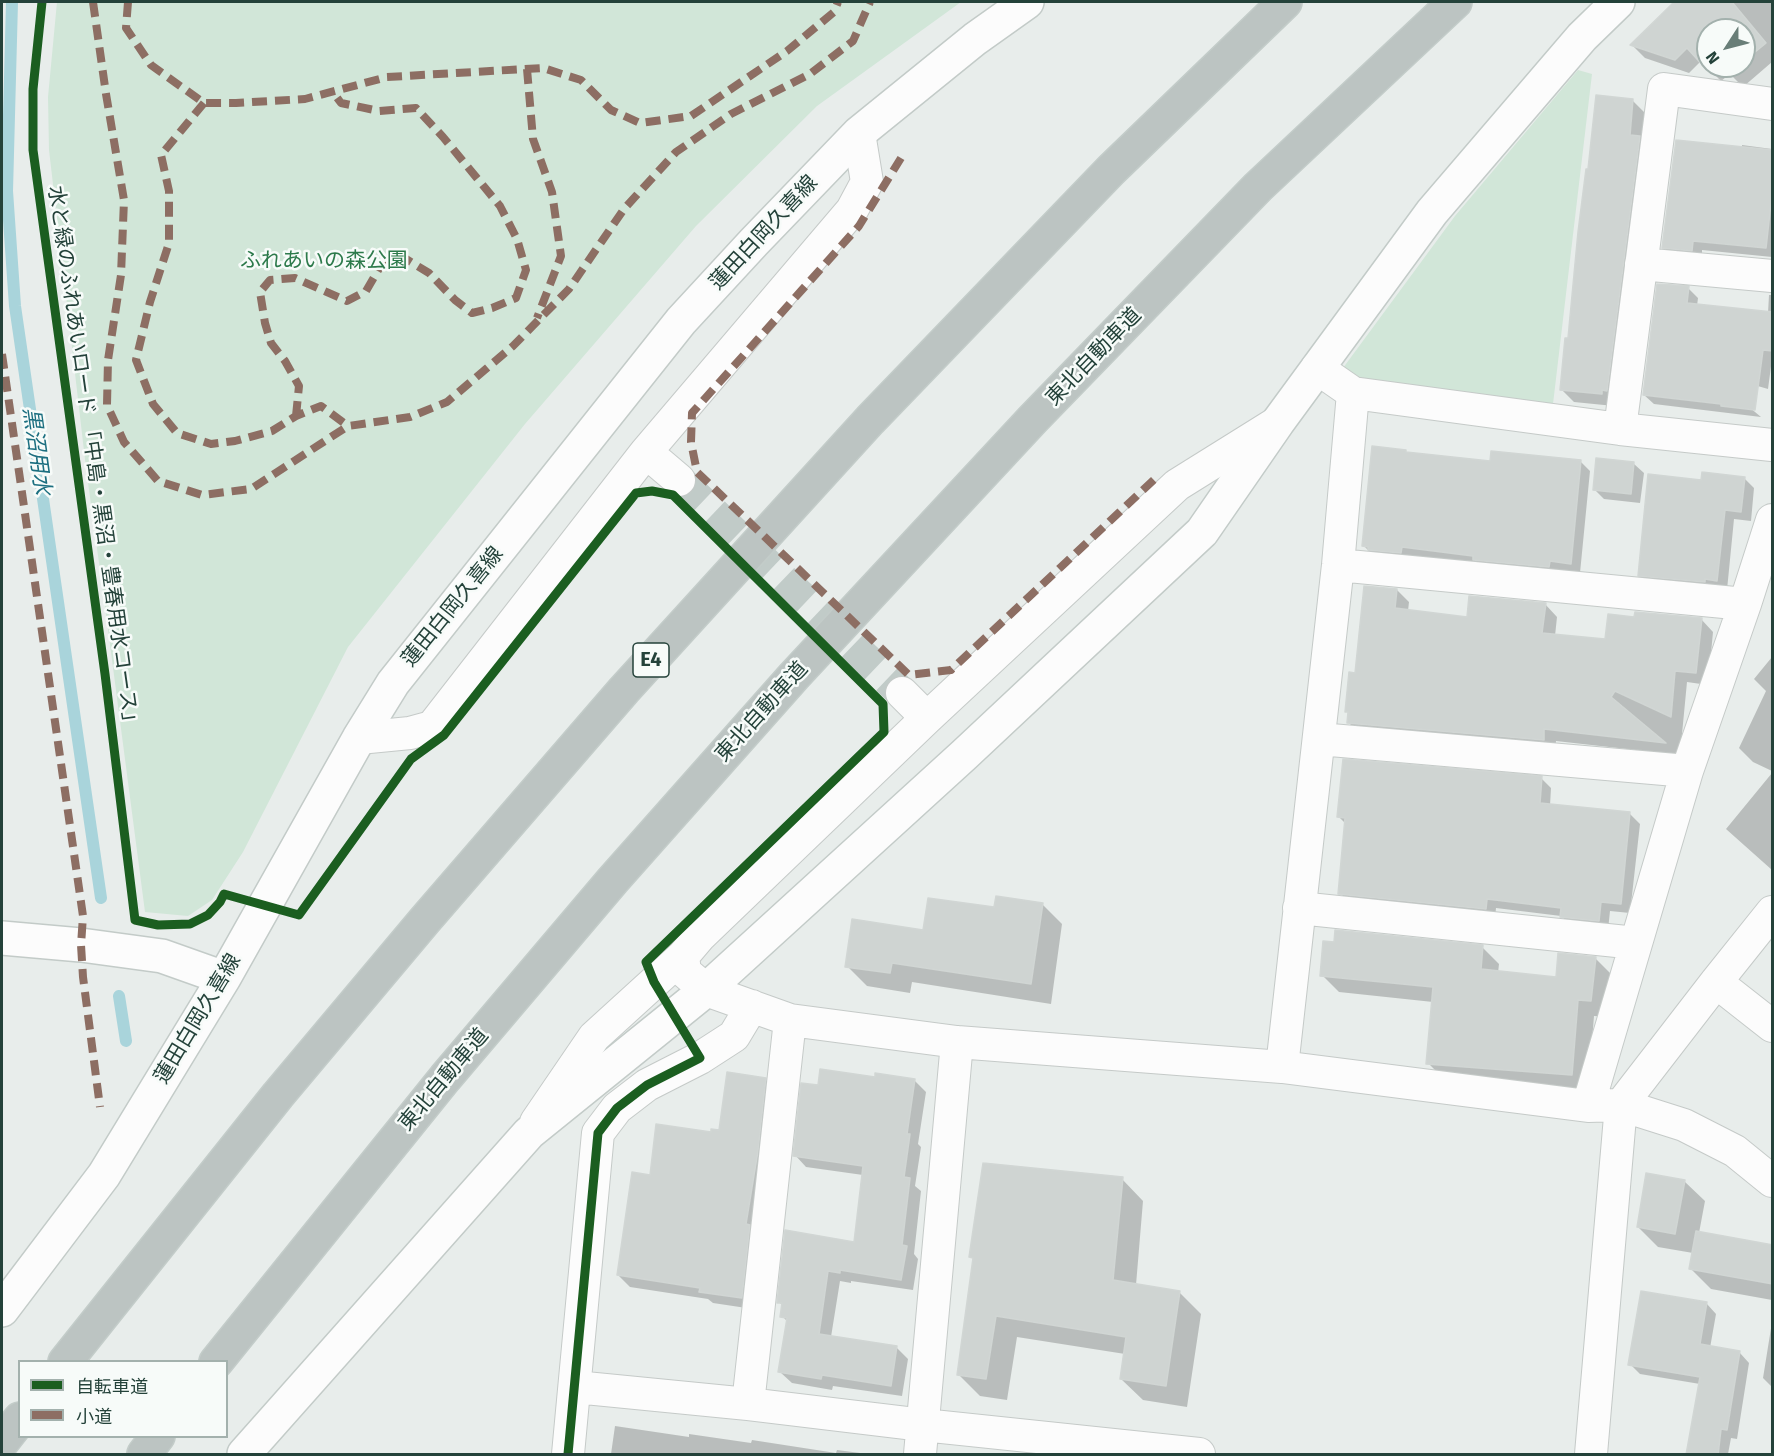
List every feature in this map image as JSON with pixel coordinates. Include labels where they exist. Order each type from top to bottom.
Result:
[{"type":"highway","name":"E4","points":[[67,1360],[278,1095],[425,920],[624,690],[870,420],[1111,170],[1285,2]]},
{"type":"highway","name":"東北自動車道","points":[[218,1360],[445,1078],[613,880],[794,676],[1033,419],[1258,187],[1455,2]]},
{"type":"highway","points":[[2,1442],[18,1422]]},
{"type":"highway","points":[[144,1455],[157,1438]]},
{"type":"street","name":"蓮田白岡久喜線","points":[[2,1310],[104,1175],[224,978],[359,738],[393,683],[681,321],[754,242],[859,133],[975,39],[1027,2]]},
{"type":"street","points":[[529,1133],[706,990],[964,755],[1202,532],[1278,422],[1431,212],[1582,37],[1618,2]]},
{"type":"street","points":[[1620,429],[1664,89],[1773,104]]},
{"type":"street","points":[[359,738],[410,733],[432,727],[646,452],[852,210],[867,182],[859,133]]},
{"type":"street","points":[[1641,264],[1773,276]]},
{"type":"street","points":[[1317,368],[1353,393],[1620,429],[1773,445]]},
{"type":"street","points":[[1282,1067],[1338,565],[1353,393]]},
{"type":"street","points":[[244,1455],[529,1133],[594,1037],[683,956],[700,936],[927,718],[1177,485],[1278,422]]},
{"type":"street","points":[[646,452],[679,480]]},
{"type":"street","points":[[1588,1106],[1687,771],[1773,520]]},
{"type":"street","points":[[1338,565],[1745,604]]},
{"type":"street","points":[[902,693],[927,718]]},
{"type":"street","points":[[1319,739],[1687,771]]},
{"type":"street","points":[[1299,908],[1636,943]]},
{"type":"street","points":[[1591,1455],[1621,1105],[1773,912]]},
{"type":"street","points":[[2,938],[81,945],[162,956],[224,978]]},
{"type":"street","points":[[683,956],[686,972],[706,990],[790,1020],[957,1042],[1282,1067],[1588,1106],[1621,1105],[1684,1125],[1735,1151],[1773,1181]]},
{"type":"street","points":[[1716,982],[1773,1026]]},
{"type":"street","points":[[568,1455],[598,1133],[617,1108],[647,1084],[700,1058],[734,1036],[752,1006]]},
{"type":"street","points":[[748,1404],[790,1020]]},
{"type":"street","points":[[922,1440],[957,1042]]},
{"type":"street","points":[[575,1387],[748,1404],[922,1440],[1199,1455]]},
{"type":"green space","name":"ふれあいの森公園","points":[[57,2],[961,2],[817,106],[696,226],[525,424],[348,647],[243,852],[212,900],[188,916],[145,912],[86,468],[49,150],[48,97]]},
{"type":"green space","points":[[1578,70],[1592,74],[1553,404],[1353,382],[1343,368],[1455,216]]},
{"type":"building","points":[[1674,2],[1732,2],[1745,18],[1696,18],[1696,58],[1687,48],[1675,60],[1630,45]]},
{"type":"building","points":[[1756,31],[1766,43],[1756,51]]},
{"type":"building","points":[[1596,95],[1633,99],[1630,135],[1640,136],[1607,391],[1602,390],[1602,394],[1560,390]]},
{"type":"building","points":[[1676,140],[1773,150],[1773,185],[1766,248],[1693,241],[1692,251],[1662,248]]},
{"type":"building","points":[[1657,284],[1689,286],[1687,303],[1773,312],[1773,351],[1763,350],[1755,410],[1643,395]]},
{"type":"building","points":[[1372,446],[1490,461],[1491,451],[1581,460],[1571,564],[1550,561],[1549,567],[1473,560],[1473,556],[1402,547],[1401,553],[1368,550],[1368,547],[1362,546]]},
{"type":"building","points":[[1596,458],[1634,462],[1631,494],[1593,490]]},
{"type":"building","points":[[1702,472],[1745,477],[1741,512],[1725,510],[1717,581],[1638,576],[1648,474],[1701,480]]},
{"type":"building","points":[[1364,586],[1397,589],[1395,608],[1467,617],[1469,596],[1546,603],[1542,633],[1605,639],[1608,614],[1634,617],[1635,612],[1702,618],[1696,673],[1675,671],[1671,717],[1615,691],[1611,697],[1666,743],[1544,729],[1544,740],[1347,723],[1348,712],[1345,712],[1349,672],[1355,673]]},
{"type":"building","points":[[1343,759],[1542,776],[1540,803],[1630,812],[1621,904],[1601,902],[1599,921],[1560,917],[1561,908],[1487,899],[1486,909],[1338,894],[1345,818],[1337,817]]},
{"type":"building","points":[[996,896],[1043,903],[1031,984],[892,963],[890,973],[845,967],[852,919],[923,930],[928,898],[994,907]]},
{"type":"building","points":[[1335,930],[1483,945],[1481,969],[1556,977],[1558,953],[1596,957],[1591,1001],[1578,1000],[1572,1075],[1426,1064],[1433,987],[1320,976],[1323,941],[1334,942]]},
{"type":"building","points":[[820,1069],[875,1077],[875,1073],[915,1079],[907,1134],[910,1134],[904,1177],[910,1178],[902,1245],[907,1246],[901,1280],[840,1270],[840,1273],[828,1271],[819,1334],[897,1346],[891,1386],[822,1375],[821,1379],[778,1372],[787,1318],[780,1317],[782,1303],[777,1303],[785,1230],[854,1242],[863,1166],[793,1156],[801,1083],[818,1085]]},
{"type":"building","points":[[727,1072],[766,1078],[758,1151],[746,1224],[750,1225],[742,1298],[699,1292],[700,1288],[617,1275],[632,1172],[650,1175],[656,1124],[711,1132],[711,1129],[719,1130]]},
{"type":"building","points":[[983,1163],[1123,1177],[1113,1280],[1180,1291],[1166,1386],[1120,1379],[1126,1337],[996,1316],[986,1379],[957,1375],[973,1258],[969,1257]]},
{"type":"building","points":[[1646,1173],[1685,1180],[1675,1234],[1637,1227]]},
{"type":"building","points":[[1696,1231],[1773,1245],[1773,1284],[1689,1269]]},
{"type":"building","points":[[1641,1291],[1707,1302],[1700,1344],[1740,1351],[1727,1430],[1721,1429],[1718,1455],[1686,1455],[1700,1377],[1628,1365]]},
{"type":"waterway","name":"黒沼用水","points":[[12,2],[7,191],[15,306],[101,898]]},
{"type":"waterway","name":"黒沼用水","points":[[119,996],[126,1041]]},
{"type":"tunnel","points":[[679,480],[902,693]]},
{"type":"marked path","points":[[93,2],[124,200],[121,275],[108,360],[107,405],[124,442],[158,481],[202,495],[251,489],[348,426],[410,417],[447,402],[513,346],[569,289],[624,209],[676,152],[731,114],[810,74],[853,41],[870,2]]},
{"type":"marked path","points":[[128,2],[126,28],[151,65],[204,103],[305,99],[387,77],[543,68],[581,80],[611,110],[640,123],[691,116],[787,51],[834,12],[838,2]]},
{"type":"marked path","points":[[527,69],[533,139],[552,192],[561,256],[537,318]]},
{"type":"marked path","points":[[296,416],[299,386],[285,361],[271,343],[265,323],[260,292],[270,280],[295,278],[347,301],[366,291],[380,267],[406,259],[429,273],[455,300],[472,313],[516,298],[526,270],[517,239],[500,206],[416,108],[379,111],[341,103],[333,92]]},
{"type":"marked path","points":[[204,103],[161,155],[169,191],[169,243],[150,302],[136,360],[153,404],[177,433],[211,444],[235,441],[272,431],[296,416],[321,406],[348,426]]},
{"type":"marked path","points":[[901,158],[859,226],[692,413],[691,442],[697,472],[909,675],[951,670],[1159,475]]},
{"type":"marked path","points":[[2,354],[83,916],[81,945],[83,977],[100,1107]]},
{"type":"cycle path","name":"水と緑のふれあいロード 「中島・黒沼・豊春用水コース」","points":[[42,2],[33,89],[33,150],[105,674],[135,920],[158,925],[190,924],[208,915],[224,894],[299,915],[411,759],[444,735],[636,493],[652,491],[673,495],[883,704],[884,732],[646,962],[654,982],[700,1058],[647,1085],[617,1108],[598,1133],[568,1454]]}]
